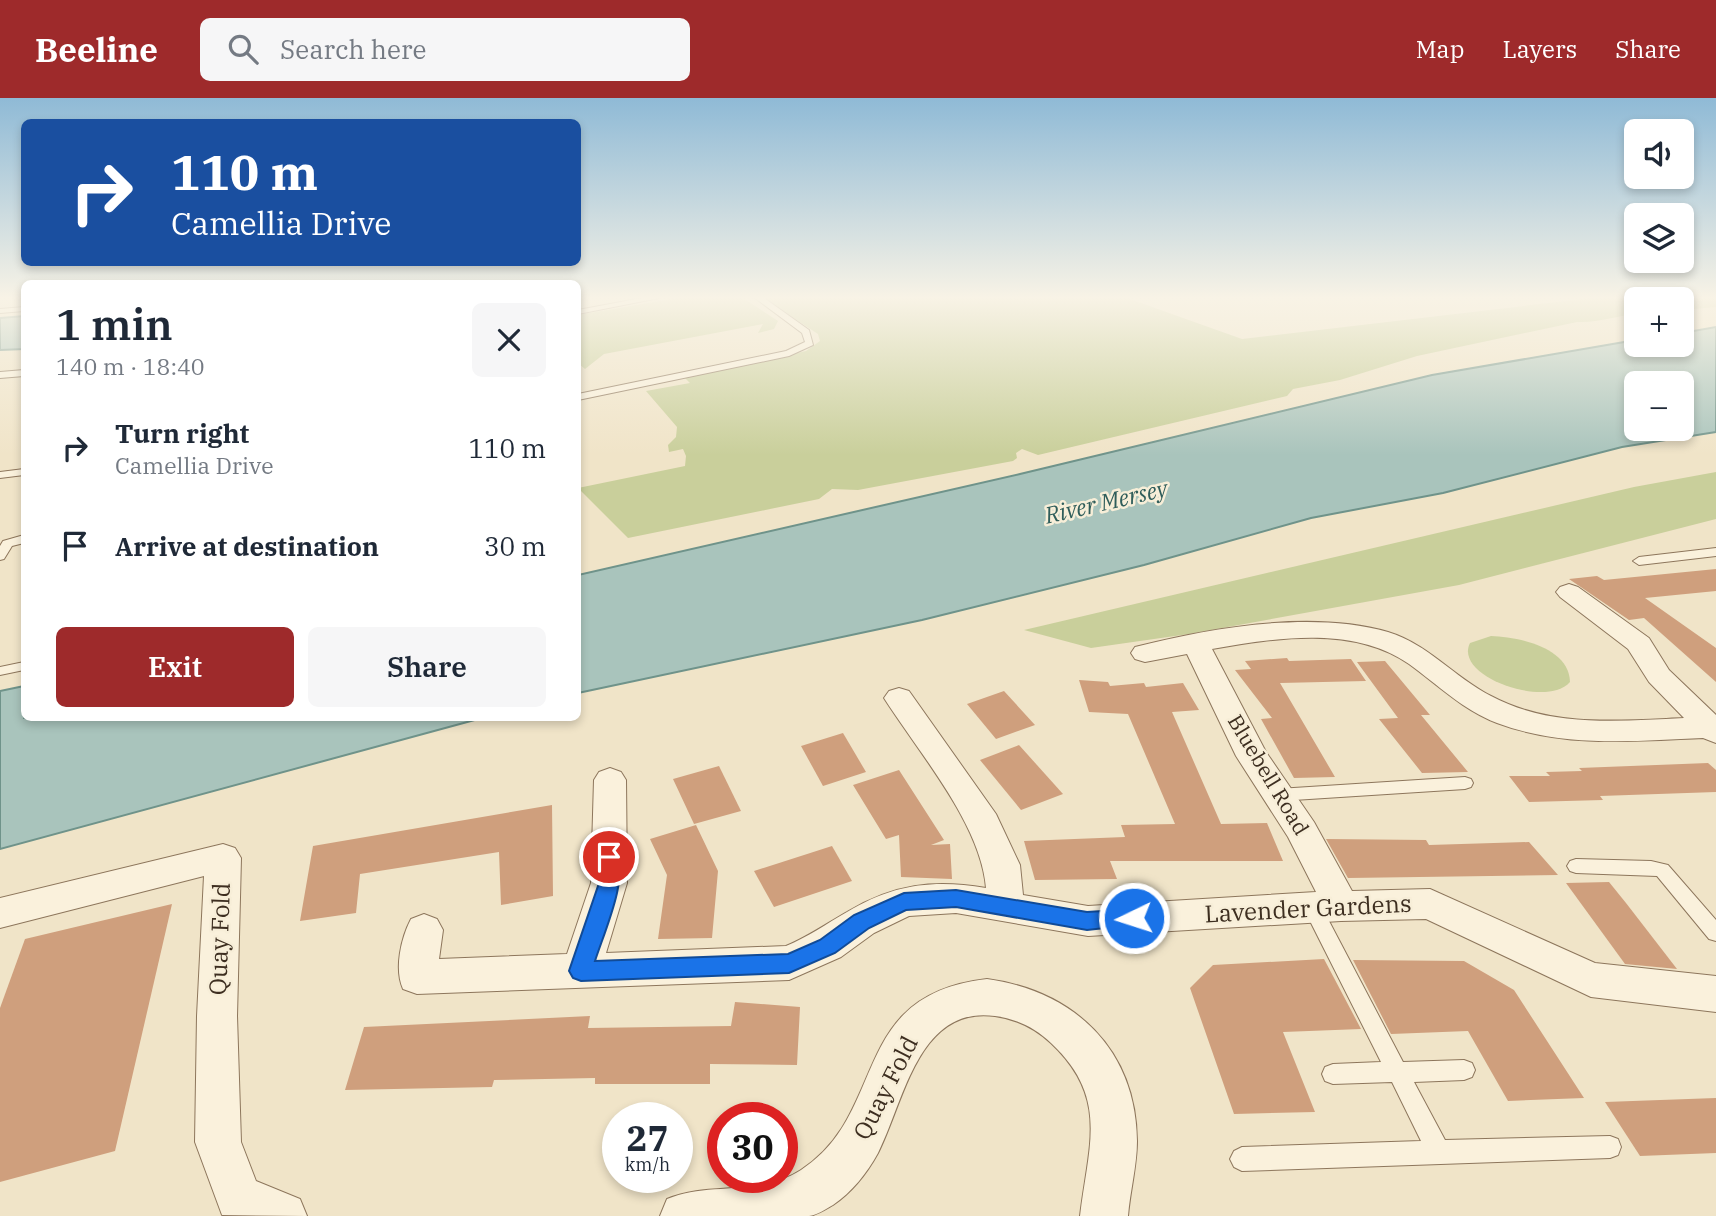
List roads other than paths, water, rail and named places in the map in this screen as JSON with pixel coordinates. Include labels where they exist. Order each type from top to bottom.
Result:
[{"type":"street","points":[[1569,592],[1639,644],[1659,676],[1713,730]]},
{"type":"street","points":[[1145,653],[1196,644],[1324,631],[1377,638],[1415,652],[1481,704],[1525,722],[1561,730],[1713,730]]},
{"type":"street","name":"Bluebell Road","points":[[1196,644],[1252,756],[1302,831],[1326,906]]},
{"type":"street","points":[[899,698],[984,823],[1003,865],[1006,907]]},
{"type":"street","points":[[581,971],[609,883],[610,779]]},
{"type":"street","name":"Quay Fold","points":[[0,913],[223,858],[217,1016],[218,1142],[239,1198],[283,1216]]},
{"type":"street","name":"Lavender Gardens","points":[[424,930],[417,977],[789,963],[827,946],[861,922],[904,901],[956,898],[1087,921],[1326,906],[1430,904],[1591,980],[1716,994]]},
{"type":"street","name":"Quay Fold","points":[[684,1216],[770,1209],[802,1196],[833,1174],[859,1146],[900,1050],[918,1026],[941,1009],[967,998],[996,998],[1027,1003],[1058,1022],[1085,1048],[1108,1086],[1114,1141],[1104,1216]]},
{"type":"lane","points":[[581,396],[795,350]]},
{"type":"lane","points":[[0,375],[21,373]]},
{"type":"lane","points":[[0,475],[21,472]]},
{"type":"lane","points":[[0,556],[7,544],[21,540]]},
{"type":"lane","points":[[1639,561],[1716,552]]},
{"type":"lane","points":[[0,671],[21,667]]},
{"type":"lane","points":[[1278,795],[1465,783]]},
{"type":"lane","points":[[1576,866],[1662,870],[1716,933]]},
{"type":"lane","points":[[1326,906],[1398,1073],[1439,1152]]},
{"type":"lane","points":[[1333,1074],[1464,1070]]},
{"type":"lane","points":[[1242,1159],[1610,1147]]},
{"type":"water","name":"River Mersey","points":[[1577,350],[1624,350],[1624,357],[1694,357],[1694,350],[1716,350],[1716,432],[1694,436],[1694,371],[1624,371],[1624,441],[1660,441],[1622,447],[1443,493],[1311,518],[1144,565],[922,620],[581,692],[581,574],[1020,474],[1432,375]]},
{"type":"water","points":[[21,687],[21,721],[471,721],[0,849],[0,691]]}]
